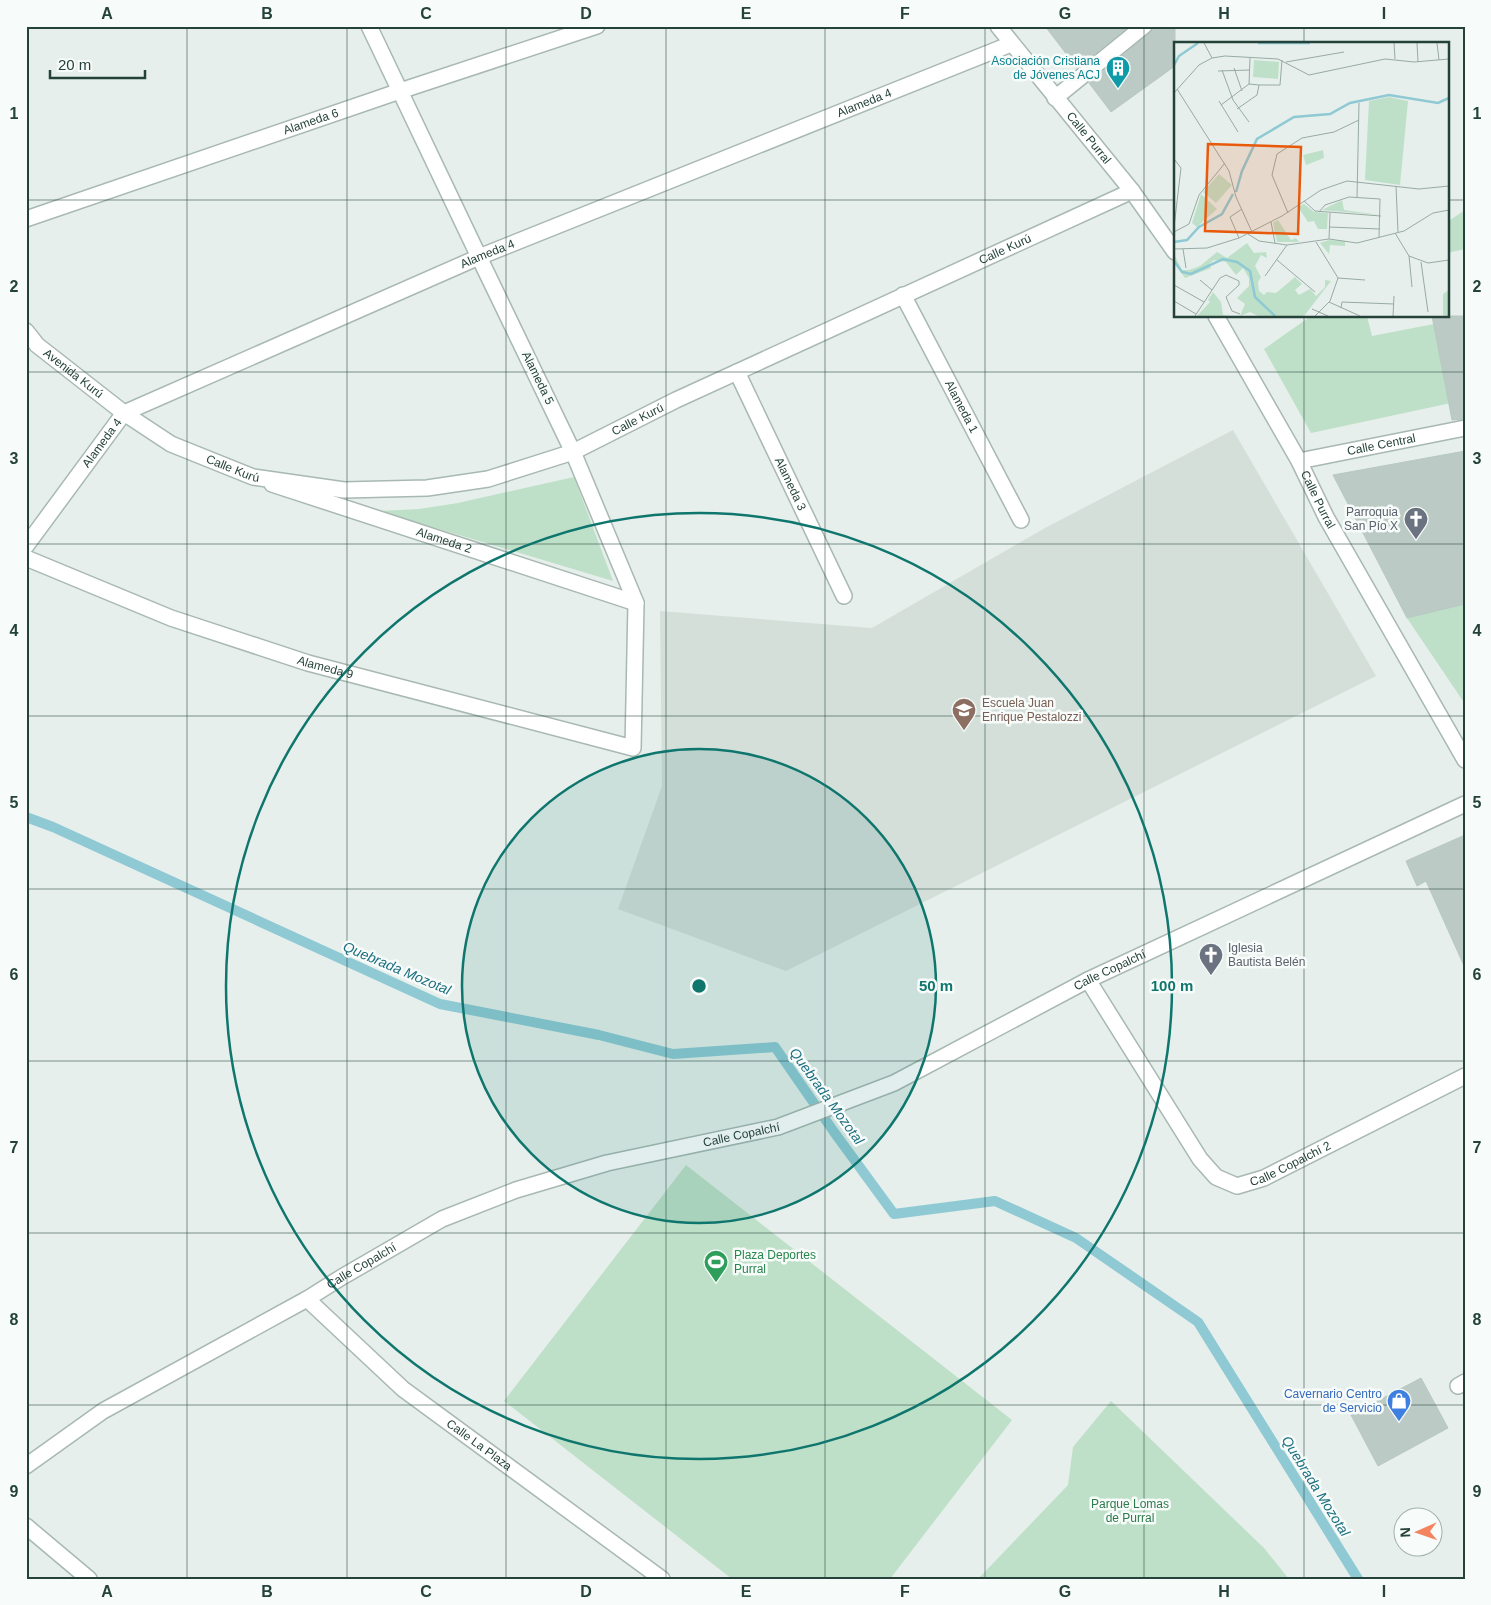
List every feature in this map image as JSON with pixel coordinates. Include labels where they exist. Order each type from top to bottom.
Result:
[{"type":"street","name":"Alameda 5","points":[[369,26],[573,452],[636,603],[633,748]]},
{"type":"street","name":"Alameda 6","points":[[26,219],[400,91],[597,26]]},
{"type":"street","name":"Calle Purral","points":[[998,26],[1132,191],[1174,251]]},
{"type":"street","points":[[1056,98],[1144,26]]},
{"type":"street","name":"Alameda 4","points":[[26,546],[124,413],[478,257],[1011,44]]},
{"type":"street","name":"Calle Kurú","points":[[124,413],[171,444],[253,477],[344,490],[427,488],[488,480],[573,452],[676,400],[1132,191]]},
{"type":"street","name":"Alameda 1","points":[[903,295],[1021,520]]},
{"type":"street","name":"Calle Purral","points":[[1217,318],[1299,461],[1326,517],[1465,760]]},
{"type":"street","name":"Avenida Kurú","points":[[26,331],[37,345],[124,413]]},
{"type":"street","name":"Alameda 3","points":[[737,372],[844,596]]},
{"type":"street","name":"Calle Central","points":[[1299,461],[1465,428]]},
{"type":"street","name":"Alameda 2","points":[[253,477],[636,603]]},
{"type":"street","name":"Alameda 9","points":[[26,558],[171,618],[308,663],[633,748]]},
{"type":"street","name":"Calle Copalchí","points":[[26,1466],[103,1411],[308,1299],[442,1218],[516,1190],[606,1163],[778,1127],[894,1083],[1088,980],[1465,804]]},
{"type":"street","name":"Calle Copalchí 2","points":[[1088,980],[1200,1159],[1216,1178],[1238,1186],[1264,1178],[1465,1076]]},
{"type":"street","name":"Calle La Plaza","points":[[308,1299],[403,1389],[662,1579]]},
{"type":"street","points":[[26,1526],[89,1579]]},
{"type":"shaded area","name":"Escuela Juan Enrique Pestalozzi","points":[[1233,430],[1376,676],[786,971],[618,909],[662,786],[660,611],[872,628],[1045,528]]},
{"type":"green space","points":[[1465,210],[1465,249],[1448,253],[1448,221]]},
{"type":"green space","points":[[1308,318],[1368,318],[1372,336],[1434,324],[1465,400],[1311,433],[1264,349]]},
{"type":"green space","points":[[574,477],[613,581],[379,511],[419,509],[458,503]]},
{"type":"green space","points":[[1465,604],[1465,704],[1407,618]]},
{"type":"green space","name":"Plaza Deportes Purral","points":[[686,1165],[1012,1420],[890,1579],[732,1579],[504,1401]]},
{"type":"green space","name":"Parque Lomas de Purral","points":[[1111,1401],[1264,1548],[1289,1579],[978,1579],[1068,1485],[1073,1447]]},
{"type":"building","points":[[1045,26],[1129,26],[1077,68]]},
{"type":"building","points":[[1153,26],[1175,26],[1174,67],[1111,112],[1089,83],[1150,33]]},
{"type":"building","points":[[1465,316],[1465,419],[1452,420],[1432,318]]},
{"type":"building","name":"Parroquia San Pío X","points":[[1465,451],[1465,604],[1407,618],[1333,475]]},
{"type":"building","points":[[1465,835],[1465,968],[1426,881],[1417,886],[1406,861]]},
{"type":"building","name":"Cavernario Centro de Servicio","points":[[1421,1378],[1448,1428],[1378,1466],[1351,1415]]},
{"type":"waterway","name":"Quebrada Mozotal","points":[[26,817],[53,827],[440,1004],[599,1035],[673,1054],[775,1047],[894,1214],[995,1201],[1076,1238],[1198,1322],[1358,1579]]},
{"type":"place","name":"Asociación Cristiana de Jóvenes ACJ","points":[[1118,89]]},
{"type":"place","name":"Parroquia San Pío X","points":[[1416,540]]},
{"type":"place","name":"Escuela Juan Enrique Pestalozzi","points":[[964,731]]},
{"type":"place","name":"Iglesia Bautista Belén","points":[[1211,976]]},
{"type":"place","name":"Plaza Deportes Purral","points":[[716,1283]]},
{"type":"place","name":"Cavernario Centro de Servicio","points":[[1399,1422]]}]
